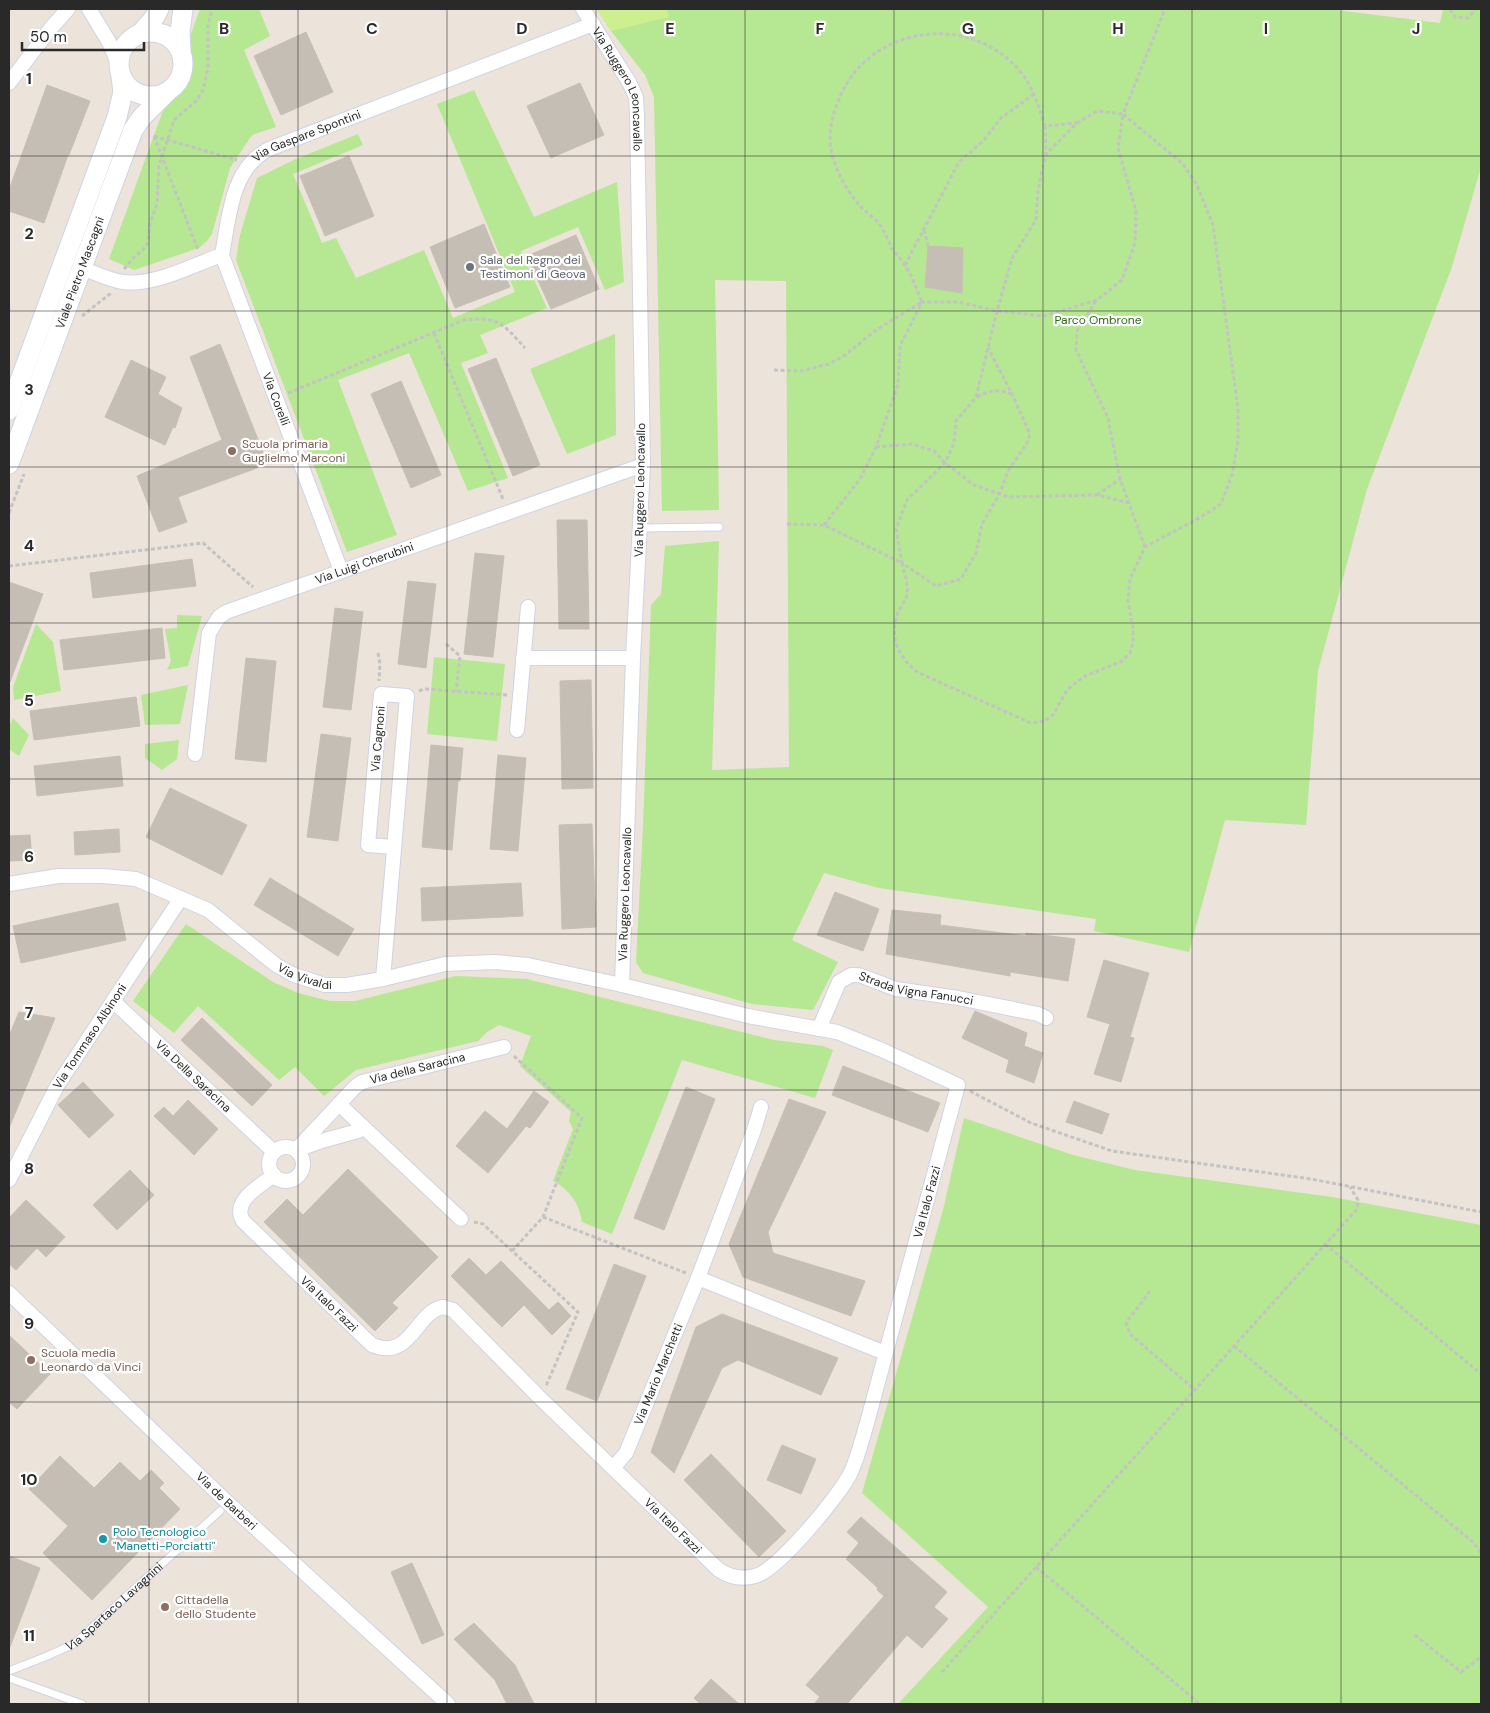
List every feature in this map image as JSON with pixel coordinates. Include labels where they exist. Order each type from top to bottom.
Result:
[{"type":"main road","points":[[140,34],[159,9]]},
{"type":"main road","points":[[181,50],[176,42],[159,32],[140,34],[131,39],[124,46],[120,56],[120,71],[126,84],[141,94],[150,96],[167,92],[175,86],[180,79],[183,69],[180,31],[183,9]]},
{"type":"main road","name":"Viale Pietro Mascagni","points":[[9,410],[117,117],[124,92],[120,71]]},
{"type":"main road","name":"Viale Pietro Mascagni","points":[[17,466],[82,268],[133,130],[142,116],[167,92]]},
{"type":"street","points":[[9,83],[68,9]]},
{"type":"street","points":[[89,9],[109,42],[120,71]]},
{"type":"street","name":"Via Ruggero Leoncavallo","points":[[583,9],[630,82],[636,97],[643,465],[633,658],[622,985]]},
{"type":"street","name":"Via Gaspare Spontini","points":[[222,255],[240,178],[249,163],[269,149],[593,24]]},
{"type":"street","points":[[82,268],[120,281],[145,281],[168,275],[222,255]]},
{"type":"street","name":"Via Corelli","points":[[222,255],[341,571]]},
{"type":"street","name":"Via Luigi Cherubini","points":[[195,754],[209,633],[213,624],[226,612],[643,465]]},
{"type":"street","points":[[517,730],[528,607]]},
{"type":"street","points":[[523,658],[633,658]]},
{"type":"street","name":"Via Cagnoni","points":[[384,979],[407,696],[381,694],[368,845],[394,847]]},
{"type":"street","name":"Via Vivaldi","points":[[9,884],[58,876],[103,876],[136,879],[208,910],[276,965],[308,981],[325,985],[347,985],[384,979],[445,964],[495,962],[528,965],[622,985]]},
{"type":"street","name":"Via Tommaso Albinoni","points":[[9,1180],[57,1086],[181,898]]},
{"type":"street","name":"Strada Vigna Fanucci","points":[[819,1029],[839,982],[851,975],[859,975],[896,989],[958,998],[1038,1014],[1046,1018]]},
{"type":"street","points":[[622,985],[748,1016],[837,1032],[958,1084]]},
{"type":"street","name":"Via Della Saracina","points":[[113,1001],[274,1152]]},
{"type":"street","name":"Via della Saracina","points":[[296,1150],[355,1087],[362,1082],[504,1047]]},
{"type":"street","name":"Via Italo Fazzi","points":[[274,1175],[242,1202],[240,1216],[372,1345],[384,1348],[398,1346],[434,1310],[443,1307],[453,1310],[540,1398],[718,1570],[732,1577],[740,1578],[761,1574],[782,1557],[817,1520],[850,1474],[867,1423],[958,1084]]},
{"type":"street","points":[[340,1104],[461,1219]]},
{"type":"street","name":"Via Mario Marchetti","points":[[614,1468],[626,1453],[698,1278],[761,1107]]},
{"type":"street","points":[[296,1150],[358,1131],[363,1127]]},
{"type":"street","points":[[282,1148],[296,1150],[300,1154],[303,1165],[298,1175],[294,1178],[283,1180],[274,1175],[270,1161],[274,1152],[282,1148]]},
{"type":"street","points":[[698,1278],[885,1353]]},
{"type":"street","name":"Via de Barberi","points":[[9,1293],[224,1507],[448,1704]]},
{"type":"lane","points":[[640,528],[719,527]]},
{"type":"lane","name":"Via Spartaco Lavagnini","points":[[9,1671],[74,1644],[224,1507]]},
{"type":"lane","points":[[9,1678],[82,1704]]},
{"type":"path","points":[[79,325],[82,316],[112,291],[120,281],[122,272],[148,243],[150,223],[157,204],[159,166],[174,120],[197,100],[203,90],[208,68],[208,26],[212,9]]},
{"type":"path","points":[[1145,547],[1120,479],[1108,418],[1076,350],[1077,331],[1097,300],[1122,280],[1135,243],[1136,211],[1118,148],[1123,114],[1165,9]]},
{"type":"path","points":[[1451,9],[1455,17],[1461,18],[1468,18],[1476,9]]},
{"type":"path","points":[[922,302],[905,264],[894,251],[878,223],[850,194],[837,168],[830,140],[835,107],[850,78],[861,65],[887,45],[918,35],[949,34],[980,41],[1000,53],[1017,68],[1034,94],[1045,126],[1046,154],[1038,190],[1036,220],[1012,258],[976,397]]},
{"type":"path","points":[[905,264],[959,162],[984,141],[1001,118],[1034,94]]},
{"type":"path","points":[[1012,394],[1003,390],[989,391],[976,397],[956,421],[954,443],[945,463],[907,500],[896,529],[908,592],[896,615],[894,632],[904,660],[919,673],[1031,723],[1044,721],[1053,715],[1066,690],[1083,677],[1122,660],[1130,653],[1134,643],[1134,629],[1128,600],[1130,579],[1145,547],[1221,504],[1232,475],[1238,441],[1238,409],[1213,224],[1197,185],[1183,164],[1123,114],[1097,111],[1077,123],[1046,154]]},
{"type":"path","points":[[1045,126],[1077,123]]},
{"type":"path","points":[[149,135],[249,163]]},
{"type":"path","points":[[154,136],[202,262]]},
{"type":"path","points":[[924,230],[928,246]]},
{"type":"path","points":[[774,370],[801,371],[829,364],[845,355],[876,330],[922,302],[958,302],[997,311],[1044,316],[1097,300]]},
{"type":"path","points":[[824,525],[860,479],[876,448],[898,385],[900,346],[922,302]]},
{"type":"path","points":[[276,398],[464,320],[500,322],[525,348]]},
{"type":"path","points":[[434,333],[509,512]]},
{"type":"path","points":[[787,524],[824,525],[902,563],[936,586],[961,579],[976,553],[982,524],[999,495],[1008,471],[1029,440],[1029,432],[988,348]]},
{"type":"path","points":[[876,448],[912,444],[934,452],[945,463],[974,484],[1008,497],[1096,495],[1129,504]]},
{"type":"path","points":[[9,513],[17,466]]},
{"type":"path","points":[[1096,495],[1120,479]]},
{"type":"path","points":[[9,566],[203,543],[252,585],[264,598]]},
{"type":"path","points":[[446,644],[460,656],[456,691]]},
{"type":"path","points":[[378,653],[381,694]]},
{"type":"path","points":[[407,696],[424,689],[520,696]]},
{"type":"path","points":[[504,1047],[582,1118],[543,1217],[512,1251]]},
{"type":"path","points":[[958,1084],[1031,1123],[1112,1151],[1311,1179],[1481,1212]]},
{"type":"path","points":[[942,1672],[1357,1209],[1358,1200],[1350,1187]]},
{"type":"path","points":[[543,1217],[698,1278]]},
{"type":"path","points":[[461,1219],[483,1224],[578,1312],[540,1398]]},
{"type":"path","points":[[1325,1244],[1481,1374]]},
{"type":"path","points":[[1150,1291],[1126,1323],[1130,1334],[1195,1390]]},
{"type":"path","points":[[1234,1346],[1474,1543],[1481,1553]]},
{"type":"path","points":[[1036,1567],[1200,1704]]},
{"type":"path","points":[[1415,1635],[1461,1672],[1481,1657]]},
{"type":"green space","points":[[200,9],[259,9],[270,36],[244,50],[276,127],[252,135],[230,168],[212,234],[207,241],[199,248],[134,270],[109,259]]},
{"type":"green space","name":"Parco Ombrone","points":[[597,9],[1328,9],[1440,23],[1443,9],[1481,9],[1481,167],[1452,267],[1367,489],[1318,671],[1306,825],[1225,820],[1189,952],[1094,931],[1096,919],[879,888],[824,873],[792,940],[838,962],[813,1010],[752,1004],[643,973],[636,962],[651,605],[661,594],[665,546],[719,541],[712,770],[789,767],[786,281],[715,280],[719,510],[662,511],[654,97],[645,75],[611,31]]},
{"type":"green space","points":[[597,9],[667,9],[669,17],[611,31]]},
{"type":"green space","points":[[474,90],[534,217],[617,182],[624,282],[605,290],[578,227],[521,251],[547,308],[480,335],[488,353],[461,363],[508,478],[468,491],[409,353],[338,380],[397,535],[347,552],[236,260],[240,235],[257,178],[296,159],[358,134],[363,145],[293,174],[322,243],[336,238],[356,278],[424,250],[453,318],[515,292],[437,104]]},
{"type":"green space","points":[[615,334],[616,435],[567,454],[530,369]]},
{"type":"green space","points":[[177,615],[202,616],[188,666],[167,670],[171,661],[165,629],[177,628]]},
{"type":"green space","points":[[36,624],[53,642],[61,691],[14,700],[13,687]]},
{"type":"green space","points":[[434,657],[505,664],[497,741],[427,734]]},
{"type":"green space","points":[[188,685],[180,724],[145,725],[141,695]]},
{"type":"green space","points":[[13,718],[29,735],[19,756],[9,749],[9,727]]},
{"type":"green space","points":[[179,740],[177,759],[162,770],[145,758],[145,744]]},
{"type":"green space","points":[[186,924],[273,982],[298,993],[330,1001],[355,1001],[456,976],[527,979],[774,1040],[823,1046],[833,1050],[815,1098],[682,1060],[612,1234],[582,1222],[579,1209],[573,1198],[553,1181],[573,1129],[569,1121],[571,1112],[520,1066],[531,1036],[499,1025],[487,1032],[478,1041],[356,1070],[324,1096],[295,1067],[279,1080],[198,1006],[174,1033],[133,1001]]},
{"type":"green space","points":[[964,1118],[1073,1155],[1135,1170],[1332,1197],[1481,1225],[1481,1704],[898,1704],[988,1607],[862,1493],[943,1210]]},
{"type":"building","points":[[306,32],[333,92],[281,115],[254,56]]},
{"type":"building","points":[[580,83],[604,135],[551,158],[527,106]]},
{"type":"building","points":[[47,85],[90,101],[68,155],[44,223],[9,211],[9,190]]},
{"type":"building","points":[[349,156],[374,216],[325,236],[300,176]]},
{"type":"building","name":"Sala del Regno dei Testimoni di Geova","points":[[484,224],[510,287],[455,308],[430,247]]},
{"type":"building","points":[[576,235],[599,289],[551,309],[527,256]]},
{"type":"building","points":[[928,246],[963,248],[962,293],[925,287]]},
{"type":"building","points":[[220,344],[263,452],[257,468],[178,497],[187,522],[159,532],[137,476],[222,440],[190,357]]},
{"type":"building","points":[[496,358],[540,465],[513,476],[468,369]]},
{"type":"building","points":[[131,360],[166,377],[158,394],[182,408],[175,428],[173,427],[165,445],[105,417]]},
{"type":"building","points":[[401,381],[441,475],[411,488],[371,394]]},
{"type":"building","points":[[557,520],[587,520],[589,629],[559,629]]},
{"type":"building","points":[[475,553],[504,556],[493,657],[464,654]]},
{"type":"building","points":[[192,559],[196,586],[93,598],[90,573]]},
{"type":"building","points":[[408,581],[436,584],[426,668],[398,664]]},
{"type":"building","points":[[9,582],[43,594],[10,682],[9,681]]},
{"type":"building","points":[[335,608],[363,612],[351,710],[323,707]]},
{"type":"building","points":[[162,628],[165,658],[64,670],[60,640]]},
{"type":"building","points":[[246,658],[276,661],[266,762],[235,759]]},
{"type":"building","points":[[591,680],[593,788],[562,789],[560,681]]},
{"type":"building","points":[[136,697],[140,726],[34,740],[30,711]]},
{"type":"building","points":[[321,734],[351,738],[338,841],[307,837]]},
{"type":"building","points":[[431,745],[463,748],[452,850],[422,847]]},
{"type":"building","points":[[498,755],[526,758],[518,851],[490,849]]},
{"type":"building","points":[[120,756],[123,786],[37,796],[34,766]]},
{"type":"building","points":[[170,788],[247,825],[222,875],[146,837]]},
{"type":"building","points":[[592,824],[596,927],[562,929],[559,825]]},
{"type":"building","points":[[119,829],[120,852],[75,855],[74,832]]},
{"type":"building","points":[[30,835],[32,860],[9,861],[9,836]]},
{"type":"building","points":[[270,878],[354,929],[338,956],[254,905]]},
{"type":"building","points":[[521,883],[523,916],[422,921],[421,888]]},
{"type":"building","points":[[835,892],[879,909],[863,951],[817,935]]},
{"type":"building","points":[[118,903],[126,940],[21,963],[13,926]]},
{"type":"building","points":[[892,910],[941,915],[940,925],[1026,936],[1026,933],[1075,939],[1068,981],[1010,972],[1010,976],[886,954]]},
{"type":"building","points":[[1104,960],[1149,973],[1130,1037],[1134,1038],[1121,1082],[1094,1074],[1110,1024],[1087,1017]]},
{"type":"building","points":[[975,1011],[1027,1033],[1024,1046],[1043,1053],[1034,1083],[1006,1072],[1009,1060],[962,1038]]},
{"type":"building","points":[[19,1012],[55,1018],[9,1128],[9,1036]]},
{"type":"building","points":[[202,1018],[272,1085],[252,1106],[181,1040]]},
{"type":"building","points":[[843,1066],[940,1103],[928,1132],[832,1095]]},
{"type":"building","points":[[83,1082],[114,1115],[89,1138],[58,1105]]},
{"type":"building","points":[[686,1087],[715,1099],[664,1230],[634,1218]]},
{"type":"building","points":[[534,1091],[549,1102],[530,1128],[526,1126],[488,1173],[456,1146],[485,1111],[507,1129]]},
{"type":"building","points":[[789,1099],[826,1112],[768,1232],[773,1253],[865,1281],[851,1316],[743,1277],[729,1244]]},
{"type":"building","points":[[188,1100],[218,1129],[194,1155],[154,1116],[164,1107],[173,1116]]},
{"type":"building","points":[[1074,1101],[1109,1114],[1102,1134],[1066,1122]]},
{"type":"building","points":[[348,1169],[438,1257],[392,1303],[398,1308],[375,1331],[264,1222],[287,1199],[303,1215]]},
{"type":"building","points":[[130,1170],[154,1195],[117,1230],[93,1205]]},
{"type":"building","points":[[26,1200],[65,1237],[46,1257],[37,1248],[16,1270],[9,1264],[9,1218]]},
{"type":"building","points":[[469,1258],[486,1275],[501,1261],[549,1310],[558,1302],[571,1316],[552,1335],[524,1305],[502,1327],[451,1276]]},
{"type":"building","points":[[614,1264],[646,1276],[597,1401],[566,1389]]},
{"type":"building","points":[[722,1314],[838,1358],[821,1395],[738,1360],[722,1368],[674,1473],[651,1452],[696,1327]]},
{"type":"building","points":[[9,1335],[50,1374],[17,1409],[9,1402]]},
{"type":"building","points":[[782,1445],[816,1459],[801,1494],[767,1480]]},
{"type":"building","points":[[711,1454],[786,1531],[759,1557],[684,1480]]},
{"type":"building","name":"Polo Tecnologico \"Manetti-Porciatti\"","points":[[60,1456],[94,1488],[120,1462],[140,1481],[151,1470],[164,1483],[159,1488],[180,1509],[92,1600],[43,1553],[68,1526],[29,1489]]},
{"type":"building","points":[[861,1517],[947,1592],[934,1607],[948,1619],[922,1648],[907,1635],[847,1704],[814,1704],[820,1697],[806,1685],[884,1596],[877,1590],[878,1588],[846,1559],[859,1543],[847,1532]]},
{"type":"building","points":[[9,1556],[40,1568],[10,1647],[9,1647]]},
{"type":"building","points":[[412,1563],[444,1635],[422,1644],[391,1572]]},
{"type":"building","points":[[474,1623],[515,1665],[534,1704],[507,1704],[495,1680],[454,1639]]},
{"type":"building","points":[[711,1679],[739,1704],[700,1704],[694,1698]]},
{"type":"place","name":"Sala del Regno dei Testimoni di Geova","points":[[470,267]]},
{"type":"place","name":"Scuola primaria Guglielmo Marconi","points":[[232,451]]},
{"type":"place","name":"Scuola media Leonardo da Vinci","points":[[31,1360]]},
{"type":"place","name":"Polo Tecnologico \"Manetti-Porciatti\"","points":[[103,1539]]},
{"type":"place","name":"Cittadella dello Studente","points":[[165,1607]]}]
